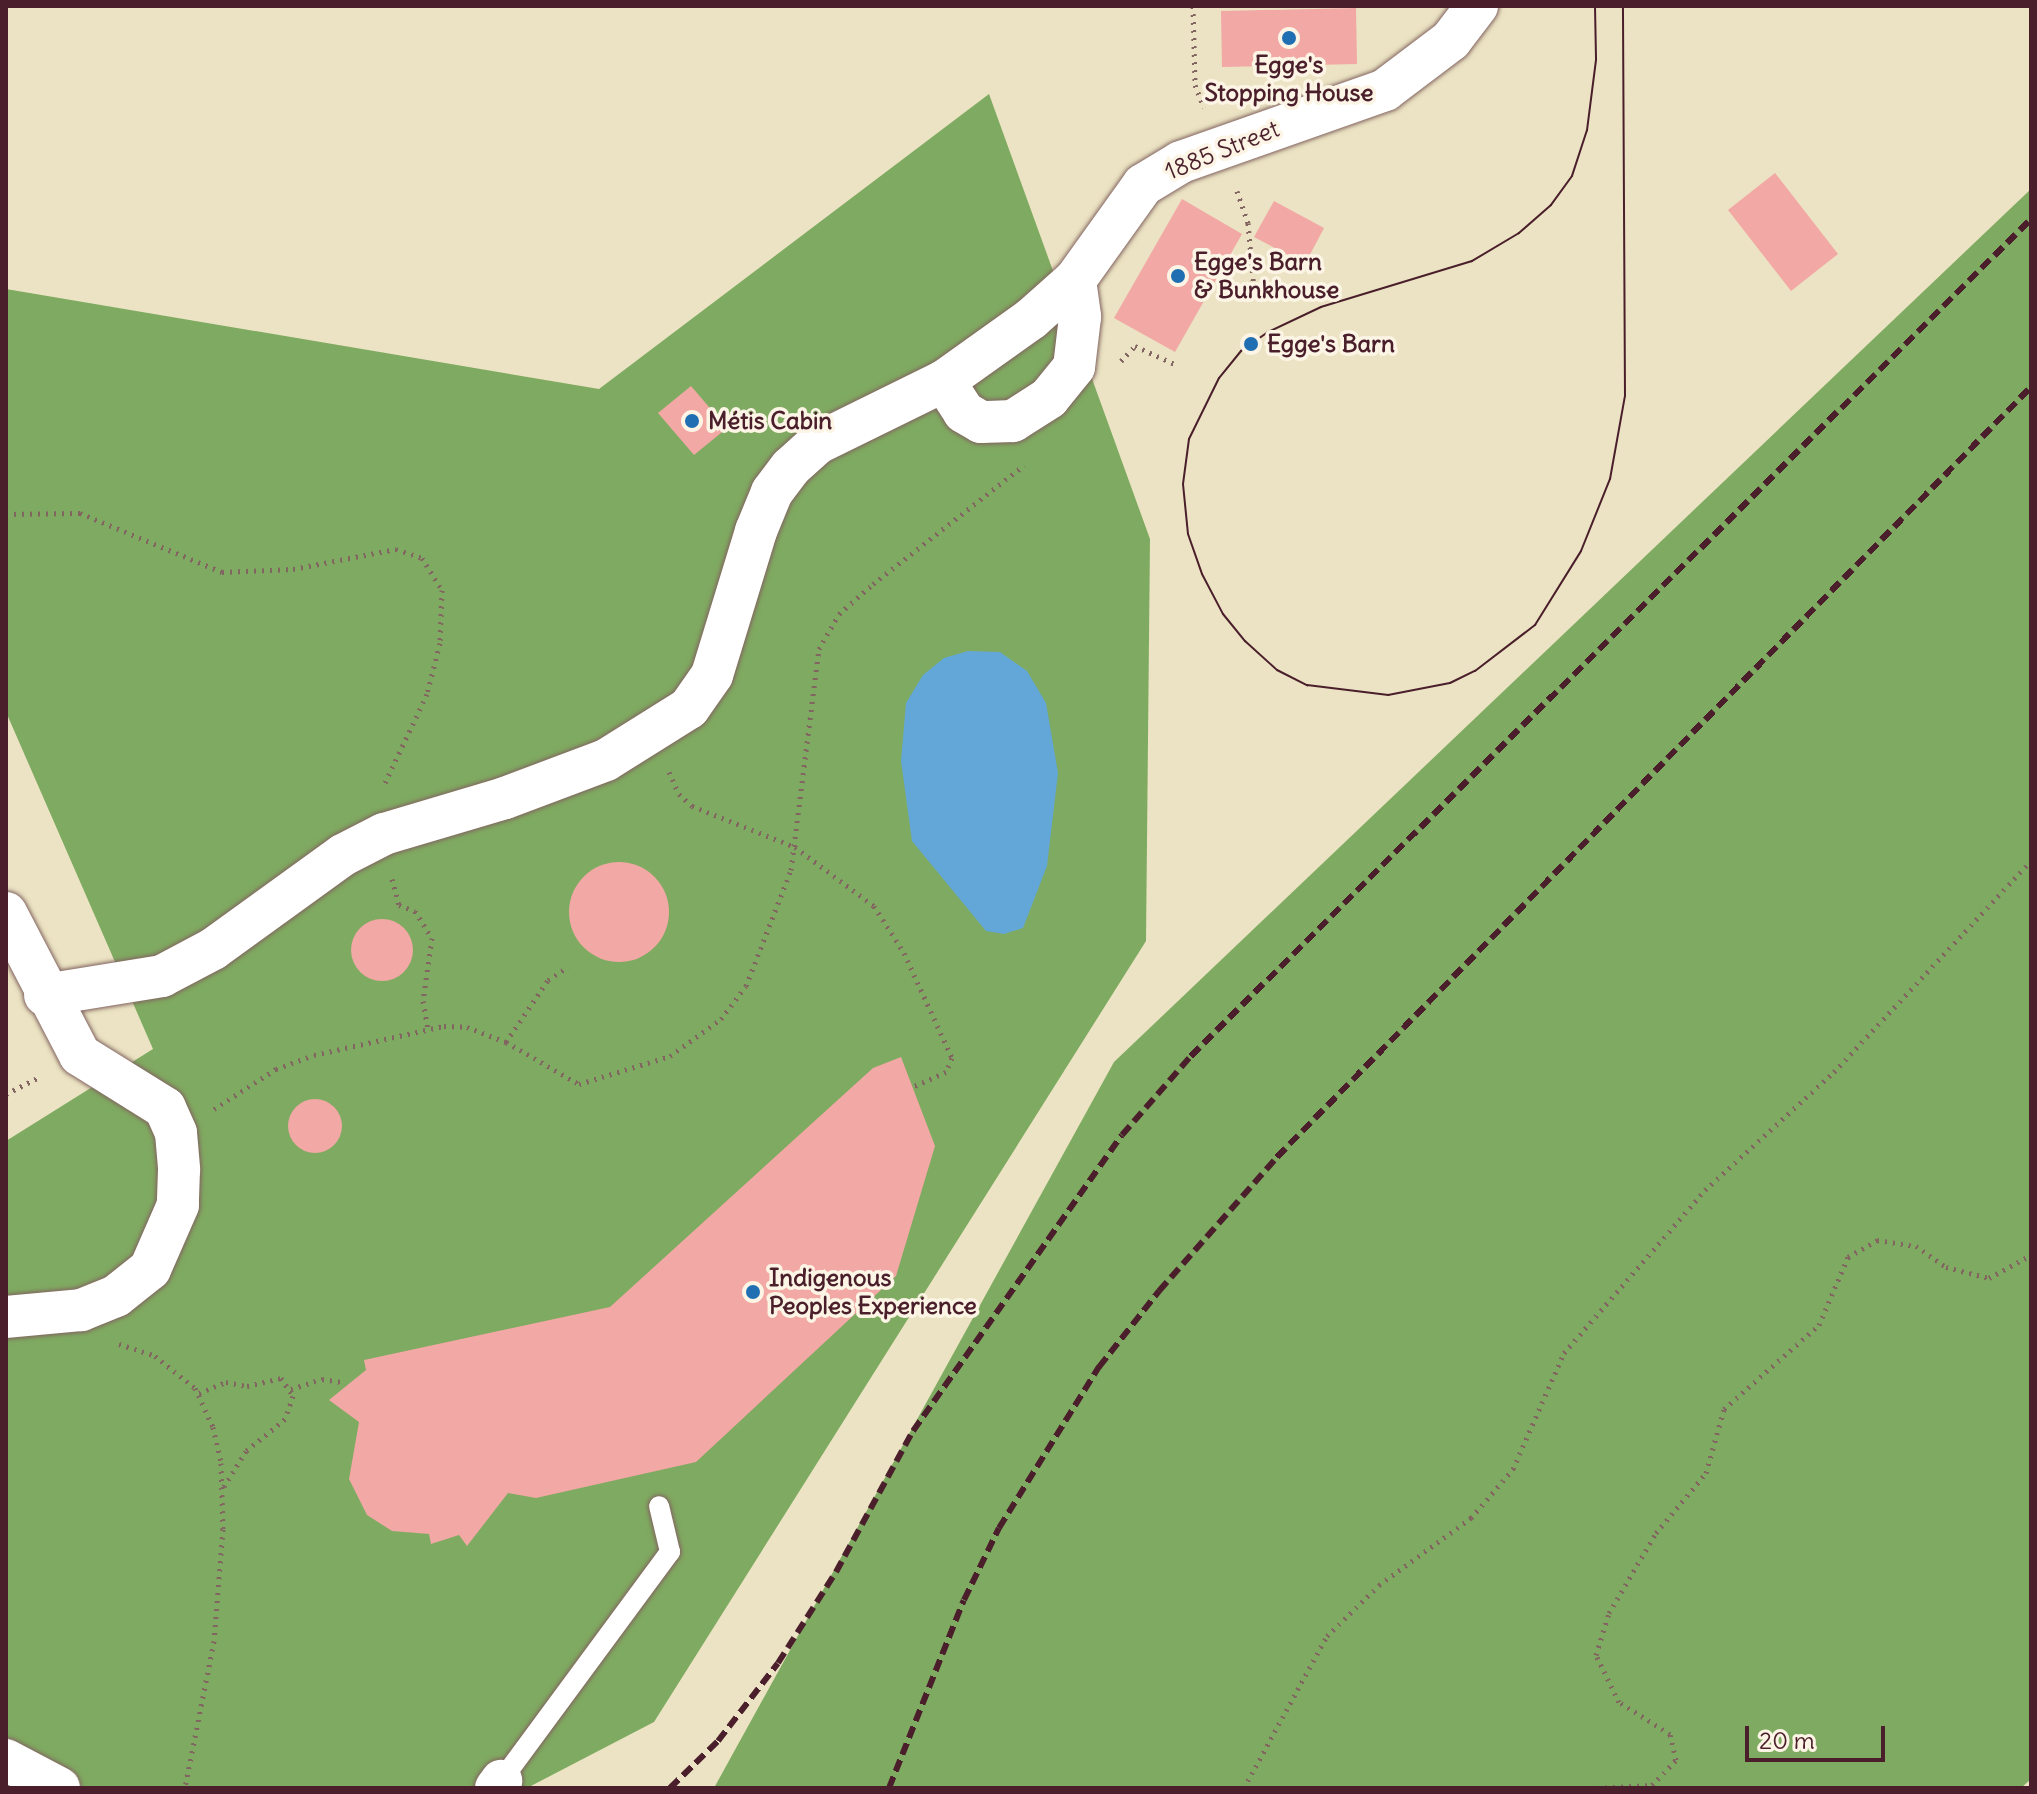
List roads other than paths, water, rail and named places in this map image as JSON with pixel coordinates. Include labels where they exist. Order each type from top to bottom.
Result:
[{"type":"street","name":"1885 Street","points":[[45,995],[162,976],[213,949],[343,855],[384,834],[505,798],[606,760],[689,708],[712,675],[756,531],[772,492],[791,467],[829,437],[944,381],[1031,319],[1075,280],[1143,185],[1181,162],[1385,90],[1451,40],[1477,6]]},
{"type":"street","points":[[944,381],[964,412],[981,422],[1013,421],[1049,398],[1074,367],[1080,317],[1075,280]]},
{"type":"street","points":[[6,913],[45,995],[80,1055],[165,1108],[176,1133],[178,1205],[162,1249],[138,1278],[92,1306],[48,1316],[6,1317]]},
{"type":"street","points":[[6,1760],[59,1788]]},
{"type":"lane","points":[[498,1785],[670,1552],[659,1506]]},
{"type":"water","points":[[968,651],[1000,652],[1027,671],[1046,703],[1058,773],[1047,866],[1023,928],[1004,934],[986,931],[912,841],[901,761],[906,703],[923,675],[944,658]]},
{"type":"tram line","points":[[1595,6],[1596,60],[1587,130],[1572,176],[1551,205],[1519,233],[1472,261],[1321,307],[1268,332],[1241,351],[1219,378],[1189,439],[1183,484],[1188,534],[1202,574],[1223,614],[1245,641],[1277,670],[1307,685],[1388,695],[1450,683],[1475,671],[1535,625],[1581,551],[1610,479],[1625,396],[1623,6]]},
{"type":"railway","points":[[670,1788],[718,1741],[778,1663],[836,1572],[913,1431],[1122,1135],[1191,1056],[2031,219]]},
{"type":"railway","points":[[889,1788],[964,1600],[999,1528],[1099,1367],[1159,1291],[1277,1157],[2031,387]]},
{"type":"place","name":"Egge's Stopping House","points":[[1289,38]]},
{"type":"place","name":"Egge's Barn & Bunkhouse","points":[[1178,276]]},
{"type":"place","name":"Egge's Barn","points":[[1251,344]]},
{"type":"place","name":"Métis Cabin","points":[[692,421]]},
{"type":"place","name":"Indigenous Peoples Experience","points":[[753,1292]]}]
